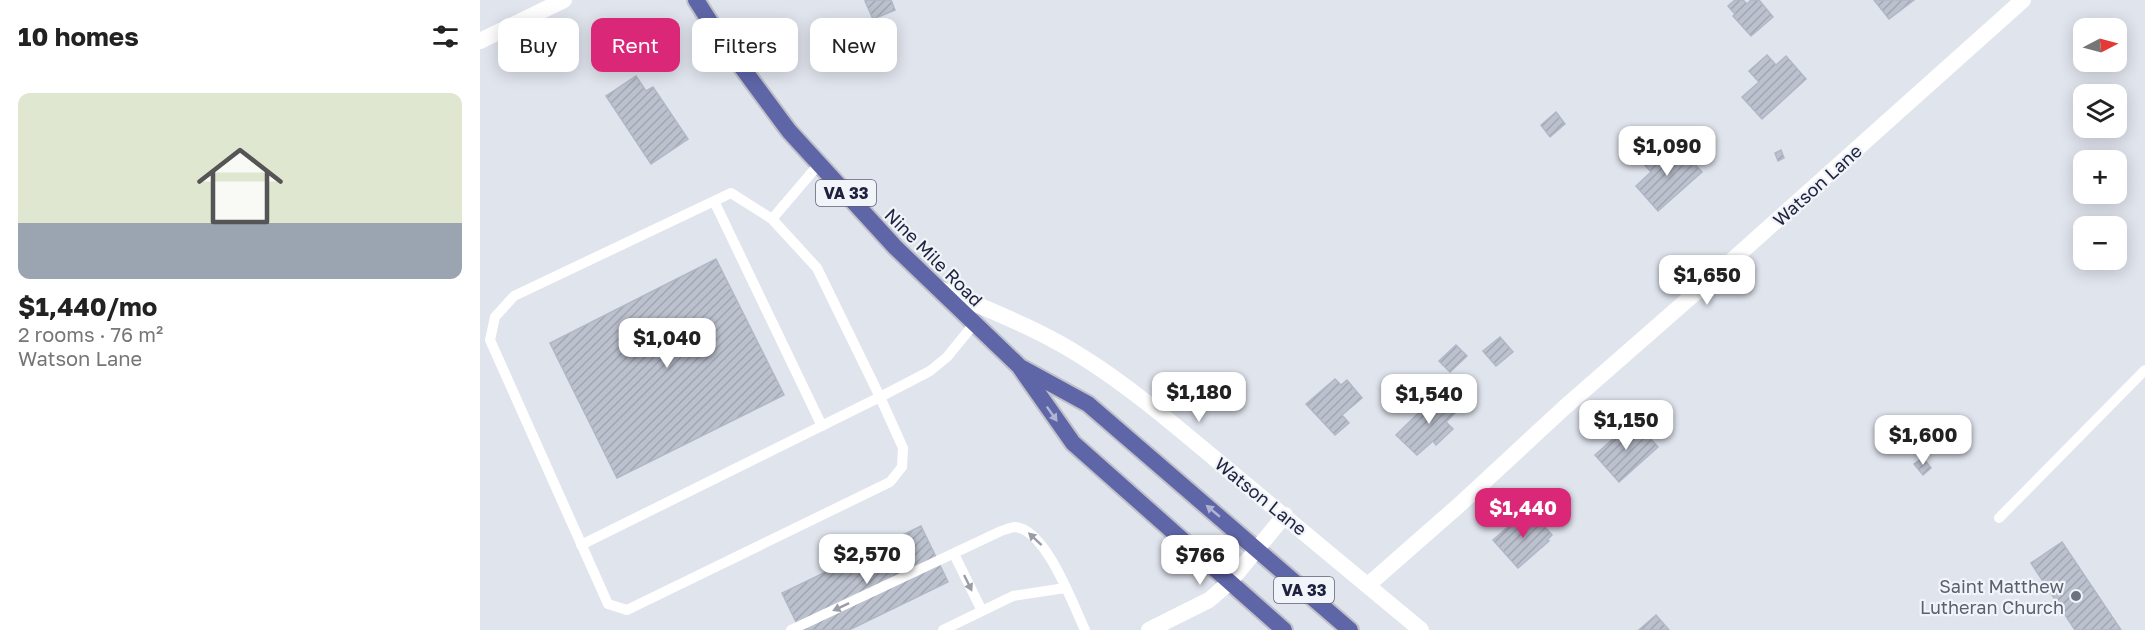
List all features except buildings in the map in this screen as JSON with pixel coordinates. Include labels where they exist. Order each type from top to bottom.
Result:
[{"type":"main road","name":"Nine Mile Road","points":[[696,0],[721,39],[789,131],[895,247],[1018,366],[1073,443],[1284,630]]},
{"type":"main road","name":"Nine Mile Road","points":[[1018,366],[1088,404],[1350,630]]},
{"type":"street","points":[[480,40],[564,0]]},
{"type":"street","name":"Watson Lane","points":[[1368,585],[2022,0]]},
{"type":"street","name":"Watson Lane","points":[[934,286],[1045,335],[1083,358],[1157,411],[1421,630]]},
{"type":"street","points":[[1149,630],[1209,600],[1229,583],[1285,515]]},
{"type":"lane","points":[[772,219],[819,164]]},
{"type":"lane","points":[[731,193],[772,219],[817,268],[903,448],[902,467],[890,482],[627,610],[608,604],[490,340],[495,317],[514,296],[714,201],[731,193]]},
{"type":"lane","points":[[714,201],[822,426]]},
{"type":"lane","points":[[581,545],[930,371],[946,357],[974,324]]},
{"type":"lane","points":[[1999,518],[2145,370]]},
{"type":"lane","points":[[791,630],[1001,531],[1014,527],[1030,533],[1044,548],[1085,630]]},
{"type":"lane","points":[[954,554],[982,611]]},
{"type":"lane","points":[[943,630],[1013,596],[1065,588]]},
{"type":"place","name":"Saint Matthew Lutheran Church","points":[[2076,596]]}]
